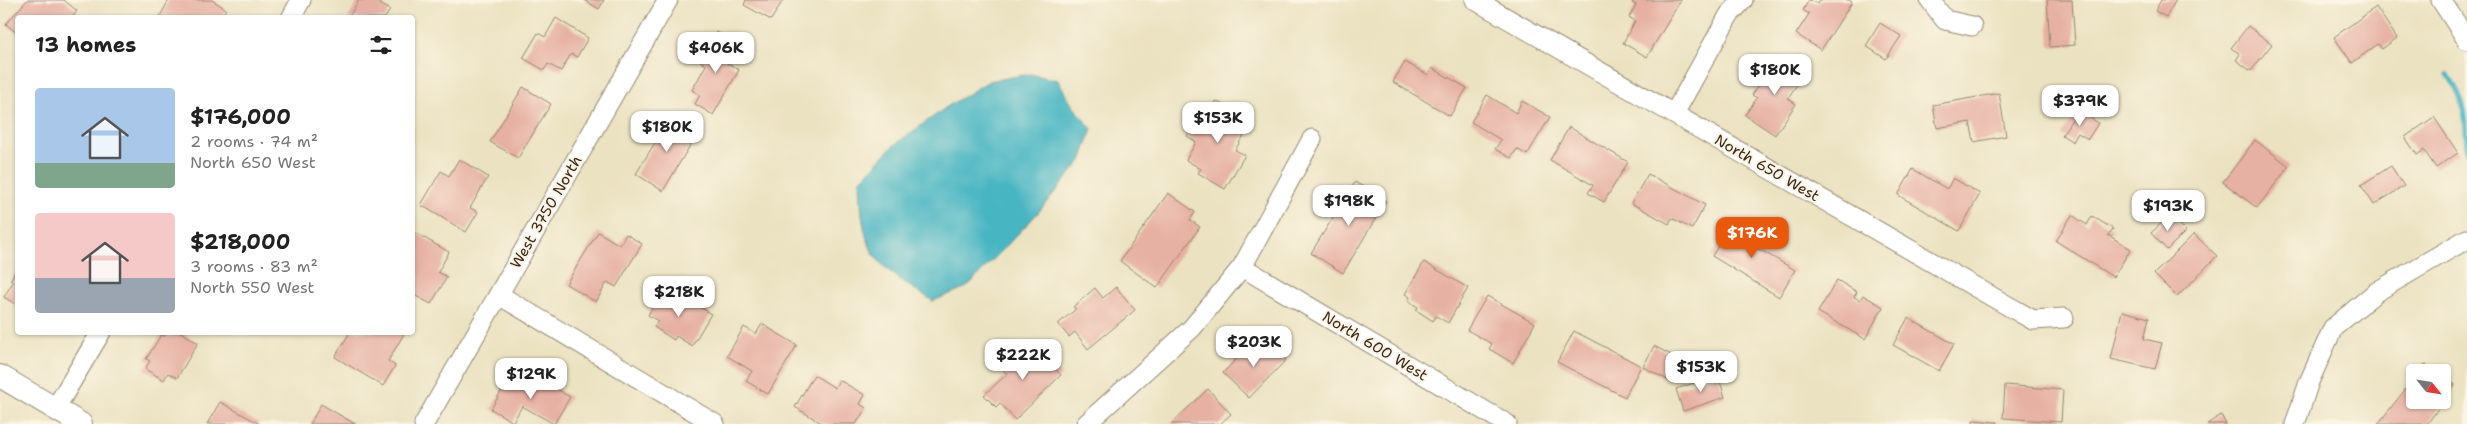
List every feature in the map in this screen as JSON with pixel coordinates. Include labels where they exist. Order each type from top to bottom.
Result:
[{"type":"street","points":[[293,15],[301,0]]},
{"type":"street","name":"West 3750 North","points":[[424,424],[668,0]]},
{"type":"street","name":"North 650 West","points":[[1475,0],[2034,320],[2064,318]]},
{"type":"street","points":[[1674,114],[1729,15],[1743,0]]},
{"type":"street","points":[[1930,0],[1945,20],[1972,26]]},
{"type":"street","points":[[2441,0],[2467,40]]},
{"type":"street","points":[[1086,424],[1192,328],[1242,267],[1312,139]]},
{"type":"street","points":[[2295,424],[2309,382],[2333,328],[2376,292],[2467,239]]},
{"type":"street","name":"North 600 West","points":[[1242,267],[1508,424]]},
{"type":"street","points":[[499,295],[715,424]]},
{"type":"street","points":[[56,409],[99,335]]},
{"type":"street","points":[[0,376],[81,424]]},
{"type":"water","points":[[1030,74],[1058,80],[1072,105],[1092,129],[1081,161],[1036,215],[967,287],[933,301],[891,273],[873,253],[864,227],[860,181],[894,145],[948,106],[989,81]]},
{"type":"building","points":[[27,0],[64,0],[77,11],[74,15],[15,15],[15,32],[6,24]]},
{"type":"building","points":[[169,0],[212,0],[226,9],[223,15],[161,15]]},
{"type":"building","points":[[359,0],[374,0],[390,10],[387,15],[350,15]]},
{"type":"building","points":[[584,0],[604,0],[599,9]]},
{"type":"building","points":[[746,0],[783,0],[771,20],[744,5]]},
{"type":"building","points":[[1634,0],[1681,0],[1647,57],[1623,43],[1635,21],[1629,17],[1636,5],[1632,3]]},
{"type":"building","points":[[1809,0],[1818,4],[1820,0],[1849,0],[1852,2],[1821,50],[1796,34],[1809,14],[1803,10]]},
{"type":"building","points":[[2047,0],[2072,0],[2075,45],[2050,47]]},
{"type":"building","points":[[2161,0],[2176,0],[2166,17],[2155,11]]},
{"type":"building","points":[[2376,7],[2397,38],[2382,49],[2378,44],[2352,63],[2334,37]]},
{"type":"building","points":[[556,18],[588,38],[577,57],[571,54],[561,71],[548,64],[544,70],[523,58],[538,33],[545,37]]},
{"type":"building","points":[[1880,23],[1901,36],[1886,59],[1866,46]]},
{"type":"building","points":[[2248,26],[2272,44],[2251,71],[2236,60],[2240,54],[2231,48]]},
{"type":"building","points":[[717,32],[738,45],[727,63],[739,70],[713,115],[695,104],[700,95],[692,90],[706,65],[700,61]]},
{"type":"building","points":[[1778,57],[1804,74],[1788,98],[1796,104],[1775,135],[1745,115],[1757,98],[1752,95]]},
{"type":"building","points":[[1405,62],[1428,75],[1432,68],[1467,88],[1450,116],[1393,82]]},
{"type":"building","points":[[523,87],[551,104],[518,158],[490,142]]},
{"type":"building","points":[[1999,93],[2006,136],[1974,142],[1970,122],[1937,128],[1933,105]]},
{"type":"building","points":[[1487,95],[1516,113],[1522,101],[1550,117],[1527,155],[1517,149],[1511,158],[1495,149],[1501,140],[1471,122]]},
{"type":"building","points":[[1216,101],[1252,122],[1235,150],[1245,155],[1225,189],[1198,173],[1201,169],[1186,160],[1196,142],[1187,136],[1199,116],[1206,119]]},
{"type":"building","points":[[2078,110],[2098,123],[2088,139],[2078,133],[2073,142],[2062,135]]},
{"type":"building","points":[[671,116],[698,132],[663,191],[636,174]]},
{"type":"building","points":[[2434,117],[2458,153],[2436,168],[2424,150],[2417,155],[2405,137]]},
{"type":"building","points":[[1569,127],[1628,162],[1604,202],[1588,193],[1593,185],[1550,160]]},
{"type":"building","points":[[2255,140],[2289,166],[2257,208],[2223,182]]},
{"type":"building","points":[[459,159],[488,177],[470,208],[478,212],[466,232],[421,205],[441,171],[449,176]]},
{"type":"building","points":[[2391,166],[2404,186],[2374,205],[2361,185]]},
{"type":"building","points":[[1913,169],[1947,189],[1953,178],[1980,194],[1959,231],[1898,195]]},
{"type":"building","points":[[1648,174],[1705,205],[1692,229],[1672,218],[1669,224],[1631,203]]},
{"type":"building","points":[[1355,182],[1386,201],[1343,273],[1311,253]]},
{"type":"building","points":[[1168,193],[1195,212],[1190,220],[1200,227],[1157,288],[1120,261]]},
{"type":"building","points":[[2072,215],[2087,225],[2092,216],[2113,229],[2108,235],[2131,249],[2113,277],[2056,241]]},
{"type":"building","points":[[2170,215],[2186,231],[2167,250],[2151,233]]},
{"type":"building","points":[[1734,219],[1757,232],[1750,244],[1795,270],[1779,297],[1712,256]]},
{"type":"building","points":[[598,232],[620,245],[626,234],[642,244],[616,287],[607,282],[596,302],[566,284]]},
{"type":"building","points":[[415,233],[449,252],[438,272],[447,277],[431,304],[415,296]]},
{"type":"building","points":[[2194,234],[2217,256],[2177,297],[2154,274]]},
{"type":"building","points":[[1424,262],[1468,288],[1448,323],[1436,316],[1433,321],[1416,310],[1418,307],[1408,301],[1410,297],[1405,294]]},
{"type":"building","points":[[15,272],[15,304],[4,297],[13,282],[10,280]]},
{"type":"building","points":[[1837,280],[1857,292],[1854,297],[1860,300],[1863,295],[1883,307],[1865,339],[1818,312]]},
{"type":"building","points":[[1116,287],[1135,310],[1088,349],[1075,332],[1069,337],[1058,324],[1076,309],[1073,307],[1095,288],[1103,298]]},
{"type":"building","points":[[675,291],[711,314],[692,346],[676,336],[674,340],[654,327],[658,321],[648,315],[661,293],[671,299]]},
{"type":"building","points":[[1487,296],[1535,323],[1513,363],[1489,349],[1492,344],[1467,330]]},
{"type":"building","points":[[2122,311],[2149,318],[2144,339],[2162,343],[2155,369],[2111,359]]},
{"type":"building","points":[[1908,318],[1954,344],[1939,371],[1893,345]]},
{"type":"building","points":[[762,324],[797,345],[768,394],[746,381],[752,371],[727,356],[744,327],[756,334]]},
{"type":"building","points":[[1574,331],[1641,366],[1625,397],[1557,362]]},
{"type":"building","points":[[161,335],[186,335],[198,343],[177,378],[168,373],[164,380],[145,369],[150,361],[146,359]]},
{"type":"building","points":[[348,335],[403,335],[388,361],[395,366],[383,386],[335,357]]},
{"type":"building","points":[[1265,340],[1286,360],[1249,398],[1223,373],[1251,344],[1256,349]]},
{"type":"building","points":[[1029,342],[1061,375],[1015,420],[1000,403],[996,407],[984,395],[1007,374],[1001,368]]},
{"type":"building","points":[[1654,346],[1679,359],[1668,380],[1643,367]]},
{"type":"building","points":[[530,373],[570,397],[554,424],[522,406],[513,422],[491,409],[508,380],[521,387]]},
{"type":"building","points":[[814,375],[835,388],[839,380],[865,395],[860,404],[866,408],[856,424],[823,424],[795,407]]},
{"type":"building","points":[[1718,375],[1725,397],[1683,411],[1676,389]]},
{"type":"building","points":[[2451,382],[2455,385],[2451,391]]},
{"type":"building","points":[[2005,385],[2063,390],[2061,422],[2003,418]]},
{"type":"building","points":[[2406,388],[2406,409],[2438,409],[2427,424],[2378,424]]},
{"type":"building","points":[[1208,389],[1231,414],[1220,424],[1171,424]]},
{"type":"building","points":[[220,402],[260,424],[207,424]]},
{"type":"building","points":[[321,404],[355,424],[310,424]]},
{"type":"building","points":[[2221,415],[2226,424],[2207,424]]},
{"type":"building","points":[[1973,420],[1998,422],[1997,424],[1973,424]]},
{"type":"waterway","points":[[2448,75],[2462,103],[2467,151]]}]
